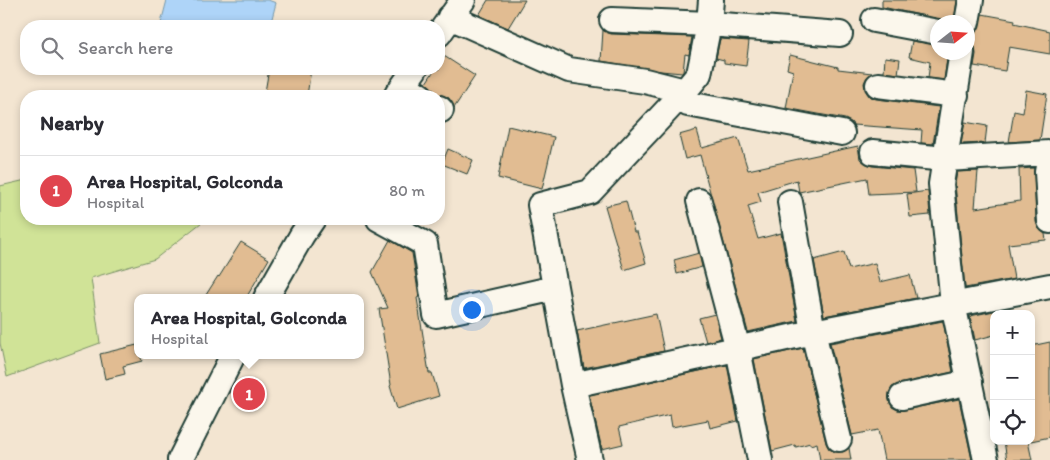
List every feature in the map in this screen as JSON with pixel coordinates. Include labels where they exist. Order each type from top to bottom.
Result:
[{"type":"street","points":[[590,460],[573,386],[540,205],[590,192],[682,95],[699,74],[709,24],[711,0]]},
{"type":"street","points":[[969,15],[972,0]]},
{"type":"street","points":[[451,17],[569,70],[645,81],[682,95],[688,104],[842,133]]},
{"type":"street","points":[[612,20],[709,24],[840,34]]},
{"type":"street","points":[[874,20],[930,30]]},
{"type":"street","points":[[961,60],[941,184],[953,304],[986,460]]},
{"type":"street","points":[[878,86],[956,95]]},
{"type":"street","points":[[873,152],[946,159],[1050,154],[1047,172],[1050,221]]},
{"type":"street","points":[[699,201],[738,348],[760,460]]},
{"type":"street","points":[[790,202],[812,332],[839,439]]},
{"type":"street","points":[[268,294],[309,225]]},
{"type":"street","points":[[390,225],[425,244],[436,316],[555,288]]},
{"type":"street","points":[[573,386],[812,332],[1050,286]]},
{"type":"street","points":[[180,460],[231,359]]},
{"type":"street","points":[[902,397],[970,382]]},
{"type":"green space","points":[[20,181],[20,225],[198,225],[155,259],[91,278],[100,343],[7,377],[0,343],[0,186]]},
{"type":"water","points":[[167,0],[268,0],[276,3],[272,20],[162,20]]},
{"type":"building","points":[[488,0],[525,0],[508,28],[479,15]]},
{"type":"building","points":[[882,0],[957,0],[955,15],[930,15],[930,17],[882,7]]},
{"type":"building","points":[[982,14],[1015,20],[1014,23],[1050,31],[1050,54],[1009,47],[1005,71],[974,66],[976,54],[975,32],[978,30]]},
{"type":"building","points":[[603,30],[611,34],[692,37],[689,55],[685,54],[683,72],[661,71],[601,61]]},
{"type":"building","points":[[720,39],[749,41],[746,66],[724,63],[724,60],[716,58]]},
{"type":"building","points":[[912,41],[930,44],[930,60],[947,60],[944,80],[928,78],[930,62],[909,57]]},
{"type":"building","points":[[790,55],[838,67],[838,69],[872,73],[864,83],[865,90],[869,96],[876,99],[939,107],[933,144],[921,143],[922,130],[853,125],[845,119],[786,108],[793,71],[787,69]]},
{"type":"building","points":[[445,57],[475,76],[454,108],[449,98],[445,96],[445,90],[433,90],[426,83],[431,75],[445,75]]},
{"type":"building","points":[[885,57],[900,59],[898,74],[884,72]]},
{"type":"building","points":[[268,75],[310,75],[308,90],[265,90]]},
{"type":"building","points":[[1026,90],[1047,94],[1040,140],[1009,142],[1014,111],[1023,113]]},
{"type":"building","points":[[965,122],[987,126],[985,143],[961,144]]},
{"type":"building","points":[[508,126],[554,137],[542,189],[498,178]]},
{"type":"building","points":[[697,130],[702,148],[738,138],[748,170],[858,146],[860,159],[865,163],[872,166],[913,170],[916,192],[869,194],[867,178],[799,192],[797,180],[758,192],[761,202],[748,206],[758,239],[781,233],[797,321],[748,332],[700,155],[685,159],[679,135]]},
{"type":"building","points":[[448,149],[473,160],[467,174],[445,165],[445,156]]},
{"type":"building","points":[[1034,168],[1036,222],[1039,229],[1045,234],[1046,240],[1008,244],[1014,279],[965,288],[955,184],[957,172],[978,171],[975,208],[1020,201],[1019,169]]},
{"type":"building","points":[[928,191],[930,215],[910,217],[907,194]]},
{"type":"building","points":[[626,201],[634,232],[637,232],[646,263],[624,270],[605,206]]},
{"type":"building","points":[[390,240],[412,253],[429,373],[432,373],[439,396],[397,409],[390,386],[379,309],[388,308],[372,272]]},
{"type":"building","points":[[241,242],[269,259],[248,294],[207,294]]},
{"type":"building","points":[[844,252],[849,269],[875,263],[880,282],[910,275],[916,298],[824,316],[814,260]]},
{"type":"building","points":[[699,253],[702,267],[677,274],[674,260]]},
{"type":"building","points":[[990,312],[990,336],[975,340],[970,316]]},
{"type":"building","points":[[656,314],[664,351],[584,368],[577,331]]},
{"type":"building","points":[[715,314],[721,338],[706,342],[699,318]]},
{"type":"building","points":[[943,321],[953,372],[899,384],[892,387],[889,399],[892,407],[904,410],[959,399],[972,460],[884,460],[878,430],[852,435],[830,343]]},
{"type":"building","points":[[1050,342],[1050,437],[1035,440],[1035,355],[1035,345]]},
{"type":"building","points":[[134,346],[134,359],[141,359],[142,361],[123,366],[125,374],[105,379],[100,354]]},
{"type":"building","points":[[803,348],[826,443],[829,449],[836,452],[843,452],[849,448],[851,460],[820,460],[817,443],[796,447],[795,445],[772,451],[754,359]]},
{"type":"building","points":[[727,365],[738,421],[710,428],[708,420],[672,427],[670,415],[619,427],[623,444],[602,449],[589,395]]},
{"type":"building","points":[[1005,445],[1029,445],[1032,460],[1007,460]]},
{"type":"place","name":"Area Hospital, Golconda","points":[[249,394]]}]
